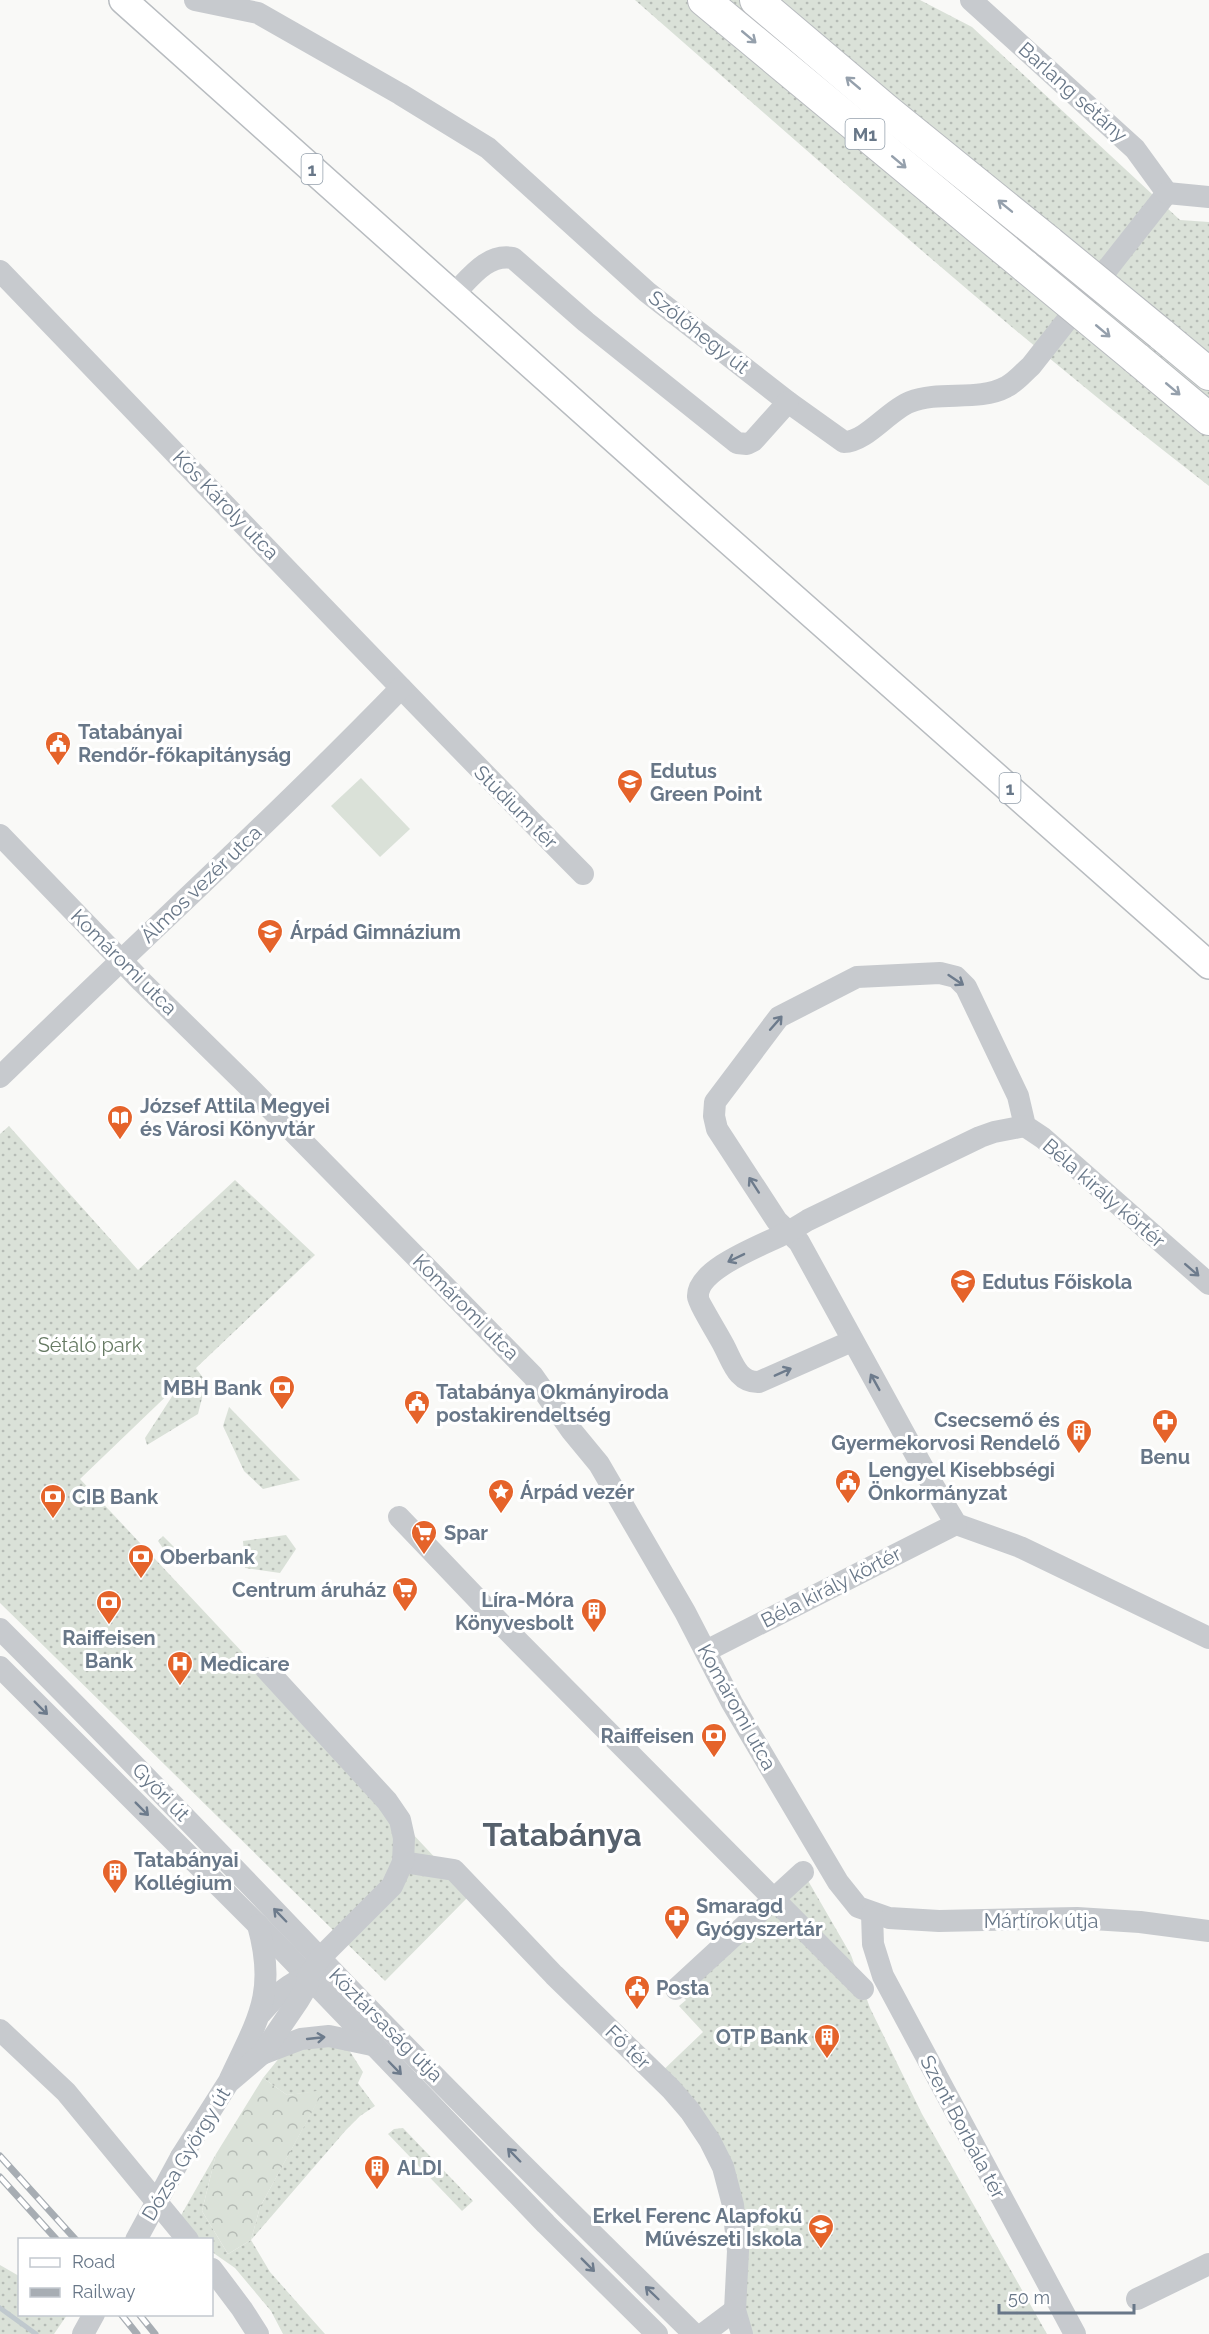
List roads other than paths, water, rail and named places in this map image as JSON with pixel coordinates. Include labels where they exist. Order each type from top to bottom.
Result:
[{"type":"highway","name":"M1","points":[[704,0],[1209,419]]},
{"type":"highway","name":"M1","points":[[756,0],[887,111],[1209,374]]},
{"type":"main road","name":"1","points":[[123,0],[1209,965]]},
{"type":"street","name":"Szőlőhegy út","points":[[195,0],[258,13],[489,148],[647,292],[839,440],[851,442],[892,412],[912,401],[1006,388],[1031,366],[1167,193]]},
{"type":"street","name":"Barlang sétány","points":[[971,0],[1135,149],[1167,193]]},
{"type":"street","points":[[1167,193],[1209,197]]},
{"type":"street","points":[[453,295],[491,259],[501,256],[513,258],[586,322],[742,445],[753,441],[788,402]]},
{"type":"street","name":"Kós Károly utca","points":[[0,271],[450,739]]},
{"type":"street","name":"Álmos vezér utca","points":[[0,1077],[401,688]]},
{"type":"street","name":"Stúdium tér","points":[[450,739],[583,874]]},
{"type":"street","name":"Komáromi utca","points":[[0,835],[533,1376],[571,1430],[599,1464],[706,1652],[732,1703],[838,1882],[858,1907],[872,1914]]},
{"type":"street","name":"Béla király körtér","points":[[706,1652],[956,1524],[852,1341],[799,1242],[777,1221],[717,1129],[714,1116],[715,1102],[779,1017],[857,977],[940,973],[956,977],[966,987],[1018,1096],[1025,1126],[1043,1138],[1209,1284]]},
{"type":"street","name":"Béla király körtér","points":[[852,1341],[759,1382],[749,1383],[739,1374],[709,1316],[699,1303],[698,1292],[707,1277],[723,1264],[789,1232],[808,1220],[980,1137],[1025,1126]]},
{"type":"street","points":[[399,1516],[505,1628],[863,1989]]},
{"type":"street","points":[[956,1524],[1020,1547],[1209,1638]]},
{"type":"street","name":"Győri út","points":[[0,1629],[98,1728],[314,1967]]},
{"type":"street","name":"Győri út","points":[[0,1667],[258,1925],[314,1967]]},
{"type":"street","points":[[261,2013],[287,1986],[314,1967],[392,1886],[403,1862],[404,1838],[400,1820],[387,1801],[265,1668]]},
{"type":"street","name":"Fő tér","points":[[403,1862],[454,1870],[554,1975],[671,2089],[690,2111],[710,2141],[723,2167],[733,2205],[738,2251],[735,2310],[742,2334]]},
{"type":"street","points":[[676,1989],[803,1872]]},
{"type":"street","name":"Mártírok útja","points":[[872,1914],[889,1918],[939,1921],[1077,1918],[1140,1922],[1209,1931]]},
{"type":"street","name":"Szent Borbála tér","points":[[872,1914],[873,1944],[883,1976],[1075,2334]]},
{"type":"street","points":[[228,2083],[261,2013],[267,1970],[258,1925]]},
{"type":"street","name":"Köztársaság útja","points":[[314,1967],[372,2045],[657,2334]]},
{"type":"street","name":"Köztársaság útja","points":[[314,1967],[694,2334]]},
{"type":"street","name":"Dózsa György út","points":[[137,2238],[181,2157],[228,2083],[262,2055],[307,1986],[314,1967]]},
{"type":"street","points":[[0,2030],[66,2092],[186,2238]]},
{"type":"street","points":[[262,2055],[301,2039],[329,2036],[372,2045]]},
{"type":"street","points":[[1137,2299],[1209,2264]]},
{"type":"street","points":[[213,2270],[258,2334]]},
{"type":"street","points":[[703,2334],[735,2310]]},
{"type":"street","points":[[83,2334],[93,2316]]},
{"type":"waterway","points":[[0,2308],[36,2334]]},
{"type":"railway","points":[[0,2156],[74,2238]]},
{"type":"railway","points":[[0,2177],[55,2238]]},
{"type":"railway","points":[[123,2316],[137,2334]]},
{"type":"railway","points":[[141,2316],[155,2334]]},
{"type":"place","name":"Tatabányai Rendőr-főkapitányság","points":[[58,767]]},
{"type":"place","name":"Edutus Green Point","points":[[630,805]]},
{"type":"place","name":"Árpád Gimnázium","points":[[270,955]]},
{"type":"place","name":"József Attila Megyei és Városi Könyvtár","points":[[120,1141]]},
{"type":"place","name":"Edutus Főiskola","points":[[963,1305]]},
{"type":"place","name":"MBH Bank","points":[[282,1411]]},
{"type":"place","name":"Tatabánya Okmányiroda postakirendeltség","points":[[417,1426]]},
{"type":"place","name":"Benu","points":[[1165,1445]]},
{"type":"place","name":"Csecsemő és Gyermekorvosi Rendelő","points":[[1079,1455]]},
{"type":"place","name":"Lengyel Kisebbségi Önkormányzat","points":[[848,1505]]},
{"type":"place","name":"Árpád vezér","points":[[501,1515]]},
{"type":"place","name":"CIB Bank","points":[[53,1520]]},
{"type":"place","name":"Spar","points":[[424,1556]]},
{"type":"place","name":"Oberbank","points":[[141,1580]]},
{"type":"place","name":"Centrum áruház","points":[[405,1613]]},
{"type":"place","name":"Raiffeisen Bank","points":[[109,1626]]},
{"type":"place","name":"Líra-Móra Könyvesbolt","points":[[594,1634]]},
{"type":"place","name":"Medicare","points":[[180,1687]]},
{"type":"place","name":"Raiffeisen","points":[[714,1759]]},
{"type":"place","name":"Tatabányai Kollégium","points":[[115,1895]]},
{"type":"place","name":"Smaragd Gyógyszertár","points":[[677,1941]]},
{"type":"place","name":"Posta","points":[[637,2011]]},
{"type":"place","name":"OTP Bank","points":[[827,2060]]},
{"type":"place","name":"ALDI","points":[[377,2191]]},
{"type":"place","name":"Erkel Ferenc Alapfokú Művészeti Iskola","points":[[821,2250]]},
{"type":"district","name":"Tatabánya","points":[[562,1834]]},
{"type":"park label","name":"Sétáló park","points":[[90,1345]]}]
